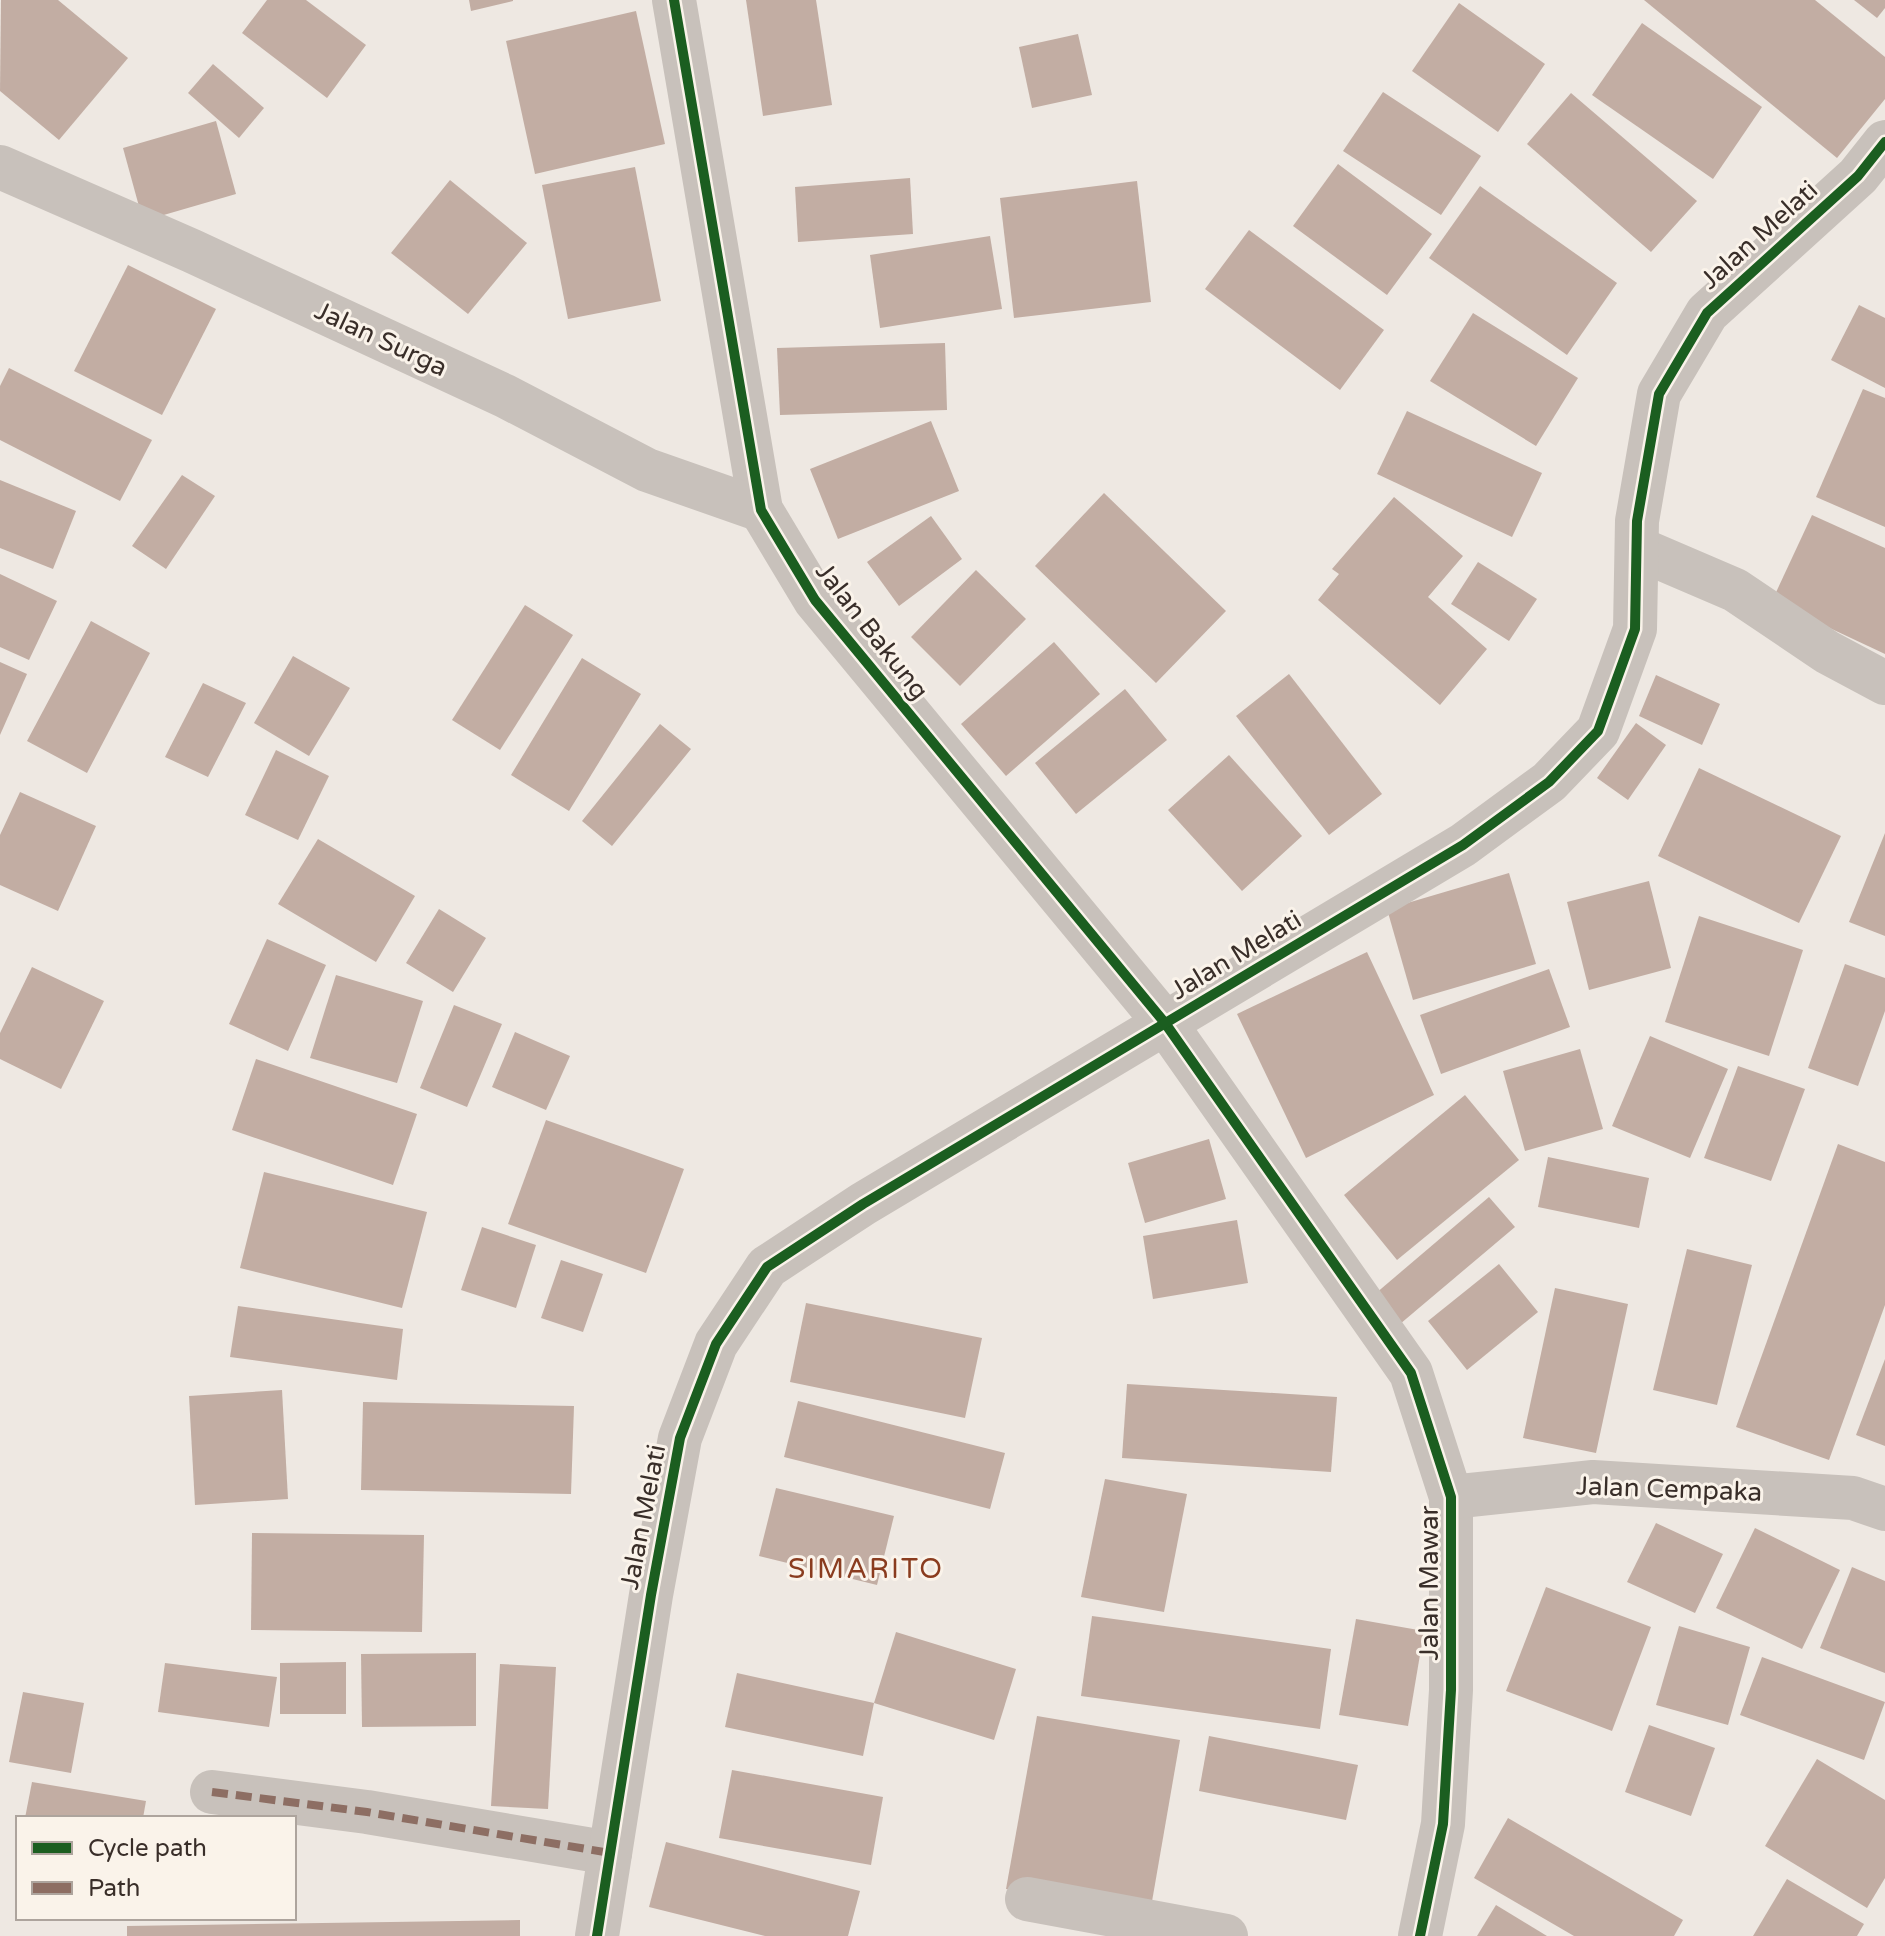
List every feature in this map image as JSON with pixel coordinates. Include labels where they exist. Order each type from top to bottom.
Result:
[{"type":"street","name":"Jalan Bakung","points":[[674,0],[761,510],[815,600],[1165,1023]]},
{"type":"street","name":"Jalan Melati","points":[[597,1936],[651,1595],[680,1438],[716,1344],[767,1267],[863,1204],[1463,845],[1549,782],[1598,731],[1635,629],[1637,521],[1659,394],[1707,313],[1858,176],[1885,142]]},
{"type":"street","name":"Jalan Surga","points":[[0,167],[149,231],[462,376],[647,470],[761,510]]},
{"type":"street","points":[[1637,548],[1735,590],[1827,652],[1885,683]]},
{"type":"street","name":"Jalan Mawar","points":[[1165,1023],[1411,1373],[1451,1497],[1451,1690],[1443,1824],[1420,1936]]},
{"type":"street","name":"Jalan Cempaka","points":[[1451,1497],[1593,1482],[1853,1498],[1885,1509]]},
{"type":"street","points":[[212,1792],[367,1812],[610,1853]]},
{"type":"street","points":[[1027,1899],[1226,1936]]},
{"type":"building","points":[[1,0],[58,0],[128,58],[59,140],[0,91]]},
{"type":"building","points":[[267,0],[306,0],[366,45],[327,98],[242,33]]},
{"type":"building","points":[[469,0],[513,0],[513,1],[471,11]]},
{"type":"building","points":[[746,0],[816,0],[832,105],[763,116]]},
{"type":"building","points":[[1644,0],[1815,0],[1885,57],[1885,99],[1837,158]]},
{"type":"building","points":[[1854,0],[1885,0],[1885,8],[1877,18]]},
{"type":"building","points":[[1459,3],[1545,64],[1498,132],[1412,71]]},
{"type":"building","points":[[636,11],[665,144],[535,174],[506,41]]},
{"type":"building","points":[[1642,23],[1762,107],[1713,179],[1592,95]]},
{"type":"building","points":[[1078,34],[1092,95],[1032,108],[1019,47]]},
{"type":"building","points":[[213,64],[264,108],[239,138],[188,93]]},
{"type":"building","points":[[1383,92],[1481,156],[1441,215],[1343,151]]},
{"type":"building","points":[[1571,93],[1697,201],[1651,252],[1527,144]]},
{"type":"building","points":[[216,121],[236,194],[143,221],[123,148]]},
{"type":"building","points":[[1338,164],[1432,234],[1387,295],[1293,226]]},
{"type":"building","points":[[635,167],[661,301],[568,319],[542,185]]},
{"type":"building","points":[[910,178],[913,234],[798,242],[795,187]]},
{"type":"building","points":[[450,180],[527,243],[468,314],[391,253]]},
{"type":"building","points":[[1137,181],[1151,302],[1014,318],[1000,198]]},
{"type":"building","points":[[1480,186],[1617,283],[1567,355],[1429,258]]},
{"type":"building","points":[[1249,230],[1384,330],[1340,390],[1205,289]]},
{"type":"building","points":[[990,236],[1002,309],[880,328],[870,255]]},
{"type":"building","points":[[128,265],[216,309],[162,415],[74,371]]},
{"type":"building","points":[[1859,305],[1885,318],[1885,388],[1831,360]]},
{"type":"building","points":[[1473,313],[1578,378],[1536,446],[1430,381]]},
{"type":"building","points":[[945,343],[947,410],[780,415],[777,348]]},
{"type":"building","points":[[9,368],[152,440],[120,501],[0,440],[0,386]]},
{"type":"building","points":[[1863,389],[1885,398],[1885,527],[1816,497]]},
{"type":"building","points":[[1407,411],[1542,473],[1512,537],[1377,474]]},
{"type":"building","points":[[931,421],[959,491],[838,539],[810,469]]},
{"type":"building","points":[[182,475],[215,496],[166,569],[132,546]]},
{"type":"building","points":[[0,480],[76,511],[53,569],[0,548]]},
{"type":"building","points":[[1104,493],[1226,611],[1156,683],[1035,566]]},
{"type":"building","points":[[1394,497],[1463,556],[1428,597],[1487,649],[1440,705],[1318,600],[1339,574],[1332,569]]},
{"type":"building","points":[[1812,515],[1885,548],[1885,654],[1772,601]]},
{"type":"building","points":[[931,516],[962,559],[899,606],[867,562]]},
{"type":"building","points":[[1478,562],[1537,599],[1509,641],[1451,604]]},
{"type":"building","points":[[976,570],[1026,619],[960,686],[911,637]]},
{"type":"building","points":[[0,574],[57,601],[29,660],[0,647]]},
{"type":"building","points":[[525,605],[573,635],[500,750],[452,720]]},
{"type":"building","points":[[91,621],[150,653],[87,773],[27,741]]},
{"type":"building","points":[[1054,642],[1100,694],[1006,776],[961,724]]},
{"type":"building","points":[[293,656],[350,688],[309,756],[254,723]]},
{"type":"building","points":[[582,658],[641,694],[569,811],[511,775]]},
{"type":"building","points":[[0,662],[27,674],[0,735]]},
{"type":"building","points":[[1289,674],[1382,794],[1329,835],[1236,716]]},
{"type":"building","points":[[1656,675],[1720,704],[1702,745],[1639,716]]},
{"type":"building","points":[[203,683],[246,703],[208,777],[165,757]]},
{"type":"building","points":[[1125,689],[1167,740],[1076,814],[1035,763]]},
{"type":"building","points":[[1636,723],[1666,745],[1628,800],[1597,778]]},
{"type":"building","points":[[660,724],[691,749],[612,846],[582,821]]},
{"type":"building","points":[[276,750],[329,776],[298,840],[245,815]]},
{"type":"building","points":[[1229,755],[1302,836],[1242,891],[1168,810]]},
{"type":"building","points":[[1699,768],[1841,836],[1799,923],[1658,856]]},
{"type":"building","points":[[20,792],[96,826],[58,911],[0,885],[0,835]]},
{"type":"building","points":[[1885,833],[1885,936],[1849,922]]},
{"type":"building","points":[[318,839],[415,896],[376,962],[278,904]]},
{"type":"building","points":[[1509,873],[1536,964],[1413,1000],[1387,909]]},
{"type":"building","points":[[1649,881],[1671,968],[1589,990],[1567,902]]},
{"type":"building","points":[[439,909],[486,938],[453,992],[406,963]]},
{"type":"building","points":[[1699,916],[1803,950],[1769,1056],[1665,1022]]},
{"type":"building","points":[[267,939],[326,965],[288,1051],[229,1024]]},
{"type":"building","points":[[1367,952],[1434,1095],[1306,1158],[1237,1014]]},
{"type":"building","points":[[1845,964],[1885,978],[1885,1011],[1858,1086],[1808,1068]]},
{"type":"building","points":[[32,967],[104,1001],[61,1089],[0,1059],[0,1033]]},
{"type":"building","points":[[1549,969],[1570,1027],[1441,1074],[1420,1015]]},
{"type":"building","points":[[336,975],[423,1001],[397,1083],[310,1058]]},
{"type":"building","points":[[454,1005],[502,1024],[467,1107],[420,1088]]},
{"type":"building","points":[[515,1032],[570,1056],[546,1110],[492,1087]]},
{"type":"building","points":[[1650,1036],[1728,1069],[1690,1158],[1612,1126]]},
{"type":"building","points":[[1580,1049],[1603,1129],[1525,1151],[1503,1071]]},
{"type":"building","points":[[256,1059],[417,1114],[393,1185],[232,1130]]},
{"type":"building","points":[[1738,1066],[1805,1089],[1771,1181],[1704,1158]]},
{"type":"building","points":[[1465,1095],[1519,1160],[1397,1260],[1344,1195]]},
{"type":"building","points":[[546,1120],[684,1169],[646,1273],[508,1224]]},
{"type":"building","points":[[1209,1139],[1226,1199],[1145,1223],[1128,1163]]},
{"type":"building","points":[[1838,1144],[1885,1162],[1885,1305],[1829,1460],[1736,1427]]},
{"type":"building","points":[[1548,1157],[1649,1178],[1639,1228],[1538,1207]]},
{"type":"building","points":[[264,1172],[427,1212],[402,1308],[240,1268]]},
{"type":"building","points":[[1489,1197],[1515,1227],[1400,1324],[1375,1294]]},
{"type":"building","points":[[1237,1220],[1248,1283],[1153,1299],[1143,1236]]},
{"type":"building","points":[[482,1227],[536,1245],[516,1308],[461,1290]]},
{"type":"building","points":[[1687,1249],[1752,1265],[1717,1405],[1653,1390]]},
{"type":"building","points":[[561,1260],[603,1274],[583,1332],[541,1318]]},
{"type":"building","points":[[1499,1264],[1538,1312],[1467,1370],[1428,1321]]},
{"type":"building","points":[[1555,1288],[1628,1304],[1596,1453],[1523,1438]]},
{"type":"building","points":[[806,1303],[982,1338],[965,1418],[790,1382]]},
{"type":"building","points":[[238,1306],[403,1329],[397,1380],[230,1357]]},
{"type":"building","points":[[1885,1359],[1885,1446],[1856,1435]]},
{"type":"building","points":[[1127,1384],[1337,1397],[1331,1472],[1122,1458]]},
{"type":"building","points":[[282,1390],[288,1499],[195,1505],[189,1396]]},
{"type":"building","points":[[798,1401],[1005,1453],[990,1509],[784,1457]]},
{"type":"building","points":[[363,1402],[574,1406],[571,1494],[361,1490]]},
{"type":"building","points":[[1105,1479],[1187,1494],[1164,1612],[1081,1597]]},
{"type":"building","points":[[776,1488],[894,1516],[877,1585],[759,1556]]},
{"type":"building","points":[[1656,1523],[1723,1554],[1695,1613],[1627,1582]]},
{"type":"building","points":[[1755,1528],[1840,1570],[1802,1649],[1716,1608]]},
{"type":"building","points":[[252,1533],[424,1535],[422,1632],[251,1630]]},
{"type":"building","points":[[1852,1567],[1885,1581],[1885,1673],[1820,1648]]},
{"type":"building","points":[[1546,1587],[1651,1627],[1612,1731],[1506,1691]]},
{"type":"building","points":[[1092,1616],[1331,1649],[1320,1729],[1081,1696]]},
{"type":"building","points":[[1356,1619],[1424,1631],[1408,1726],[1339,1715]]},
{"type":"building","points":[[1679,1626],[1750,1647],[1728,1725],[1656,1705]]},
{"type":"building","points":[[896,1632],[1016,1669],[994,1740],[874,1703]]},
{"type":"building","points":[[476,1653],[476,1726],[362,1727],[361,1654]]},
{"type":"building","points":[[1762,1657],[1885,1702],[1864,1760],[1740,1715]]},
{"type":"building","points":[[346,1662],[346,1714],[280,1714],[280,1663]]},
{"type":"building","points":[[165,1663],[277,1677],[269,1727],[158,1712]]},
{"type":"building","points":[[500,1664],[556,1667],[548,1809],[491,1806]]},
{"type":"building","points":[[737,1673],[874,1703],[863,1756],[725,1727]]},
{"type":"building","points":[[23,1692],[84,1703],[71,1773],[9,1762]]},
{"type":"building","points":[[1037,1716],[1180,1740],[1150,1913],[1006,1889]]},
{"type":"building","points":[[1649,1725],[1715,1748],[1691,1816],[1625,1792]]},
{"type":"building","points":[[1209,1736],[1358,1765],[1346,1820],[1199,1791]]},
{"type":"building","points":[[1817,1759],[1885,1800],[1885,1878],[1867,1908],[1765,1846]]},
{"type":"building","points":[[732,1770],[883,1797],[871,1865],[719,1838]]},
{"type":"building","points":[[32,1782],[146,1801],[143,1816],[25,1816]]},
{"type":"building","points":[[1508,1818],[1683,1920],[1674,1936],[1574,1936],[1474,1878]]},
{"type":"building","points":[[666,1842],[860,1891],[848,1936],[765,1936],[649,1907]]},
{"type":"building","points":[[1787,1879],[1864,1924],[1857,1936],[1753,1936]]},
{"type":"building","points":[[1496,1905],[1547,1936],[1477,1936]]},
{"type":"building","points":[[520,1920],[520,1936],[127,1936],[127,1926]]},
{"type":"marked path","points":[[212,1792],[367,1812],[610,1853]]},
{"type":"cycle path","points":[[674,0],[761,510],[815,600],[1165,1023],[1411,1373],[1451,1497],[1451,1690],[1443,1824],[1420,1936]]},
{"type":"cycle path","points":[[597,1936],[651,1595],[680,1438],[716,1344],[767,1267],[863,1204],[1463,845],[1549,782],[1598,731],[1635,629],[1637,521],[1659,394],[1707,313],[1858,176],[1885,142]]},
{"type":"district","name":"SIMARITO","points":[[866,1569]]}]
